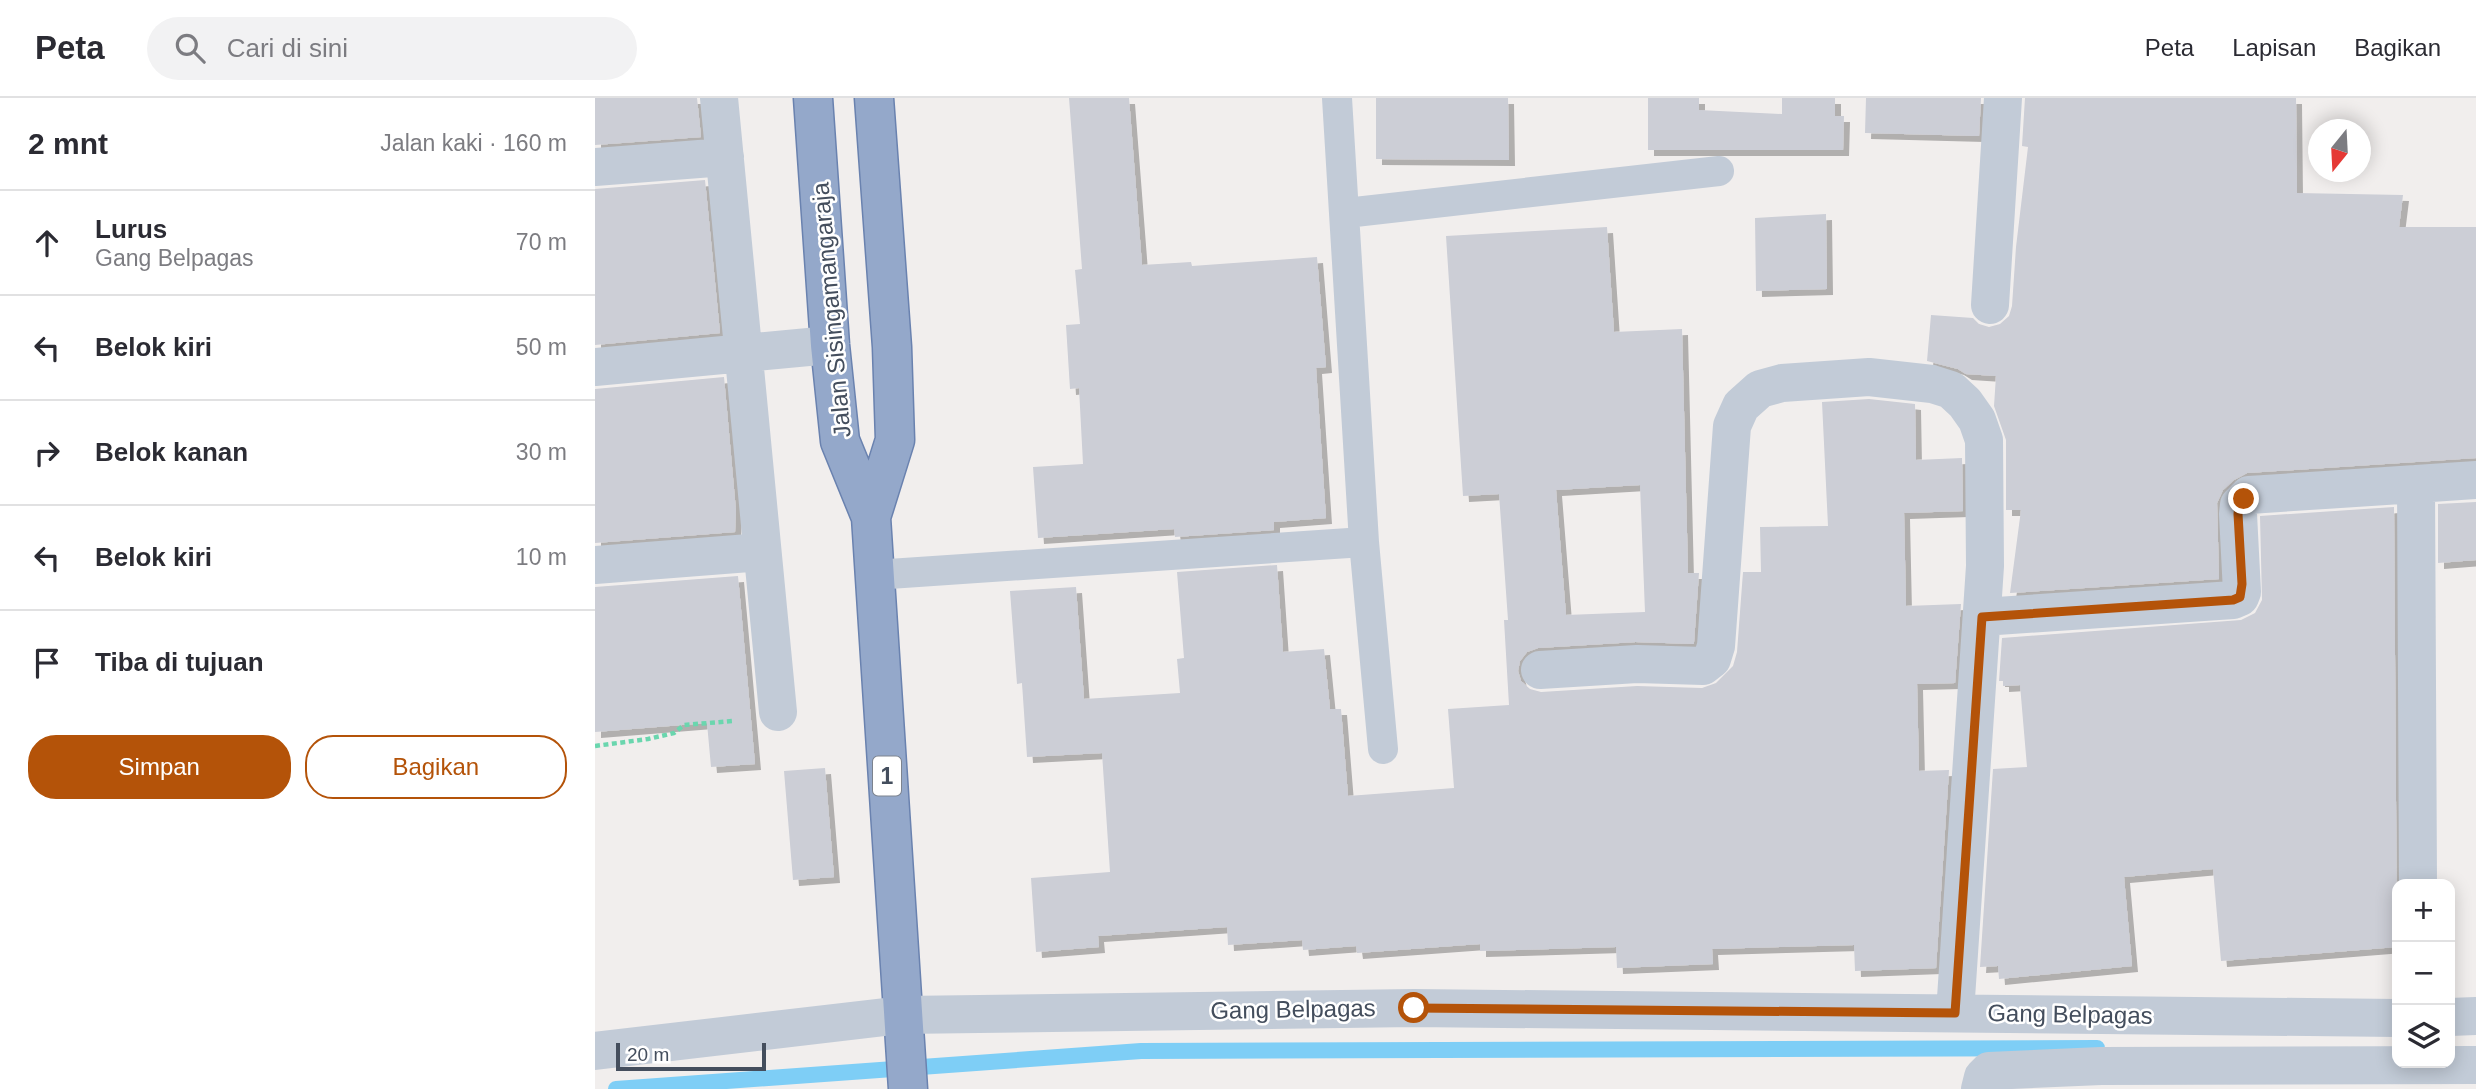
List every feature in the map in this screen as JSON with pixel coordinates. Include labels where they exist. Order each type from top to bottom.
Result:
[{"type":"highway","name":"Jalan Sisingamangaraja","points":[[813,98],[830,345],[840,441],[871,517],[908,1088]]},
{"type":"highway","name":"Jalan Sisingamangaraja","points":[[871,517],[895,440],[892,347],[874,98]]},
{"type":"street","points":[[719,98],[778,712]]},
{"type":"street","points":[[1990,305],[2003,98]]},
{"type":"street","points":[[595,167],[725,157]]},
{"type":"street","points":[[595,367],[830,345]]},
{"type":"street","points":[[1540,670],[1637,664],[1703,666],[1712,659],[1716,646],[1732,426],[1741,406],[1760,389],[1782,383],[1869,377],[1932,384],[1951,390],[1965,403],[1984,440],[1985,566],[1955,1013]]},
{"type":"street","points":[[1982,617],[2233,600],[2240,597],[2242,592],[2239,505],[2249,495],[2476,480]]},
{"type":"street","points":[[2416,484],[2418,879]]},
{"type":"street","points":[[595,565],[762,552]]},
{"type":"street","name":"Gang Belpagas","points":[[595,1051],[903,1025],[1414,1008],[1955,1013],[2163,1041],[2241,1041],[2392,1019]]},
{"type":"street","points":[[2455,1017],[2476,1016]]},
{"type":"street","points":[[1984,1080],[2163,1041],[2241,1041],[2476,1065]]},
{"type":"lane","points":[[1337,98],[1364,542],[1383,749]]},
{"type":"lane","points":[[1346,213],[1719,171]]},
{"type":"lane","points":[[874,575],[1364,542]]},
{"type":"path","points":[[595,746],[613,746],[674,733],[684,725],[767,718],[778,712]]},
{"type":"building","points":[[595,98],[697,98],[701,137],[595,145]]},
{"type":"building","points":[[1069,98],[1129,98],[1142,265],[1191,262],[1192,266],[1317,257],[1326,367],[1316,368],[1326,518],[1274,522],[1274,530],[1175,537],[1174,529],[1038,538],[1033,467],[1083,464],[1079,388],[1070,389],[1066,325],[1080,324],[1075,270],[1082,269]]},
{"type":"building","points":[[1376,98],[1508,98],[1509,160],[1376,159]]},
{"type":"building","points":[[1648,98],[1699,98],[1699,110],[1782,114],[1782,98],[1835,98],[1835,116],[1844,116],[1843,150],[1648,150]]},
{"type":"building","points":[[1866,98],[1981,98],[1979,136],[1865,133]]},
{"type":"building","points":[[2025,98],[2296,98],[2297,193],[2403,195],[2399,227],[2476,227],[2476,458],[2247,473],[2223,490],[2217,503],[2219,579],[2010,593],[2021,510],[2006,510],[2006,440],[1994,406],[1996,376],[1966,374],[1958,369],[1927,361],[1931,315],[1973,318],[1979,324],[1989,327],[2000,324],[2009,316],[2028,147],[2022,146]]},
{"type":"building","points":[[705,180],[720,333],[595,345],[595,189]]},
{"type":"building","points":[[1826,214],[1827,289],[1756,291],[1755,218]]},
{"type":"building","points":[[1607,227],[1614,332],[1682,329],[1688,573],[1699,573],[1694,644],[1636,642],[1538,648],[1527,652],[1520,661],[1518,671],[1521,681],[1530,689],[1541,692],[1637,686],[1702,688],[1716,683],[1733,666],[1737,652],[1743,572],[1761,572],[1760,527],[1828,526],[1822,402],[1869,399],[1915,404],[1916,460],[1962,458],[1963,511],[1904,513],[1906,606],[1961,604],[1955,683],[1917,684],[1919,771],[1949,770],[1936,968],[1855,971],[1854,945],[1712,949],[1713,964],[1617,968],[1616,947],[1480,951],[1480,944],[1357,953],[1356,946],[1303,950],[1302,940],[1228,945],[1227,927],[1098,936],[1099,947],[1036,952],[1031,878],[1110,872],[1102,753],[1027,757],[1022,683],[1017,684],[1010,591],[1076,587],[1084,699],[1180,693],[1177,659],[1184,658],[1177,572],[1277,565],[1283,652],[1324,649],[1330,709],[1341,709],[1348,796],[1454,788],[1448,709],[1509,705],[1504,620],[1508,620],[1499,494],[1463,496],[1446,236]],"holes":[[[1640,485],[1645,612],[1566,615],[1556,490]]]},
{"type":"building","points":[[724,377],[736,511],[735,532],[595,543],[595,389]]},
{"type":"building","points":[[2476,502],[2476,560],[2438,563],[2438,504]]},
{"type":"building","points":[[2394,507],[2397,879],[2392,879],[2392,947],[2221,961],[2213,869],[2124,877],[2132,966],[1999,979],[1998,966],[1980,967],[1993,769],[2027,767],[2020,685],[2003,686],[2003,681],[1999,681],[2002,638],[2241,620],[2255,613],[2262,600],[2260,516]]},
{"type":"building","points":[[738,576],[755,764],[711,767],[707,723],[595,732],[595,587]]},
{"type":"building","points":[[825,768],[834,877],[793,880],[784,771]]},
{"type":"waterway","points":[[616,1089],[1141,1051],[2097,1048]]},
{"type":"route","points":[[1414,1008],[1955,1013],[1982,617],[2233,600],[2240,597],[2242,584],[2238,514],[2239,505],[2244,499]]}]
